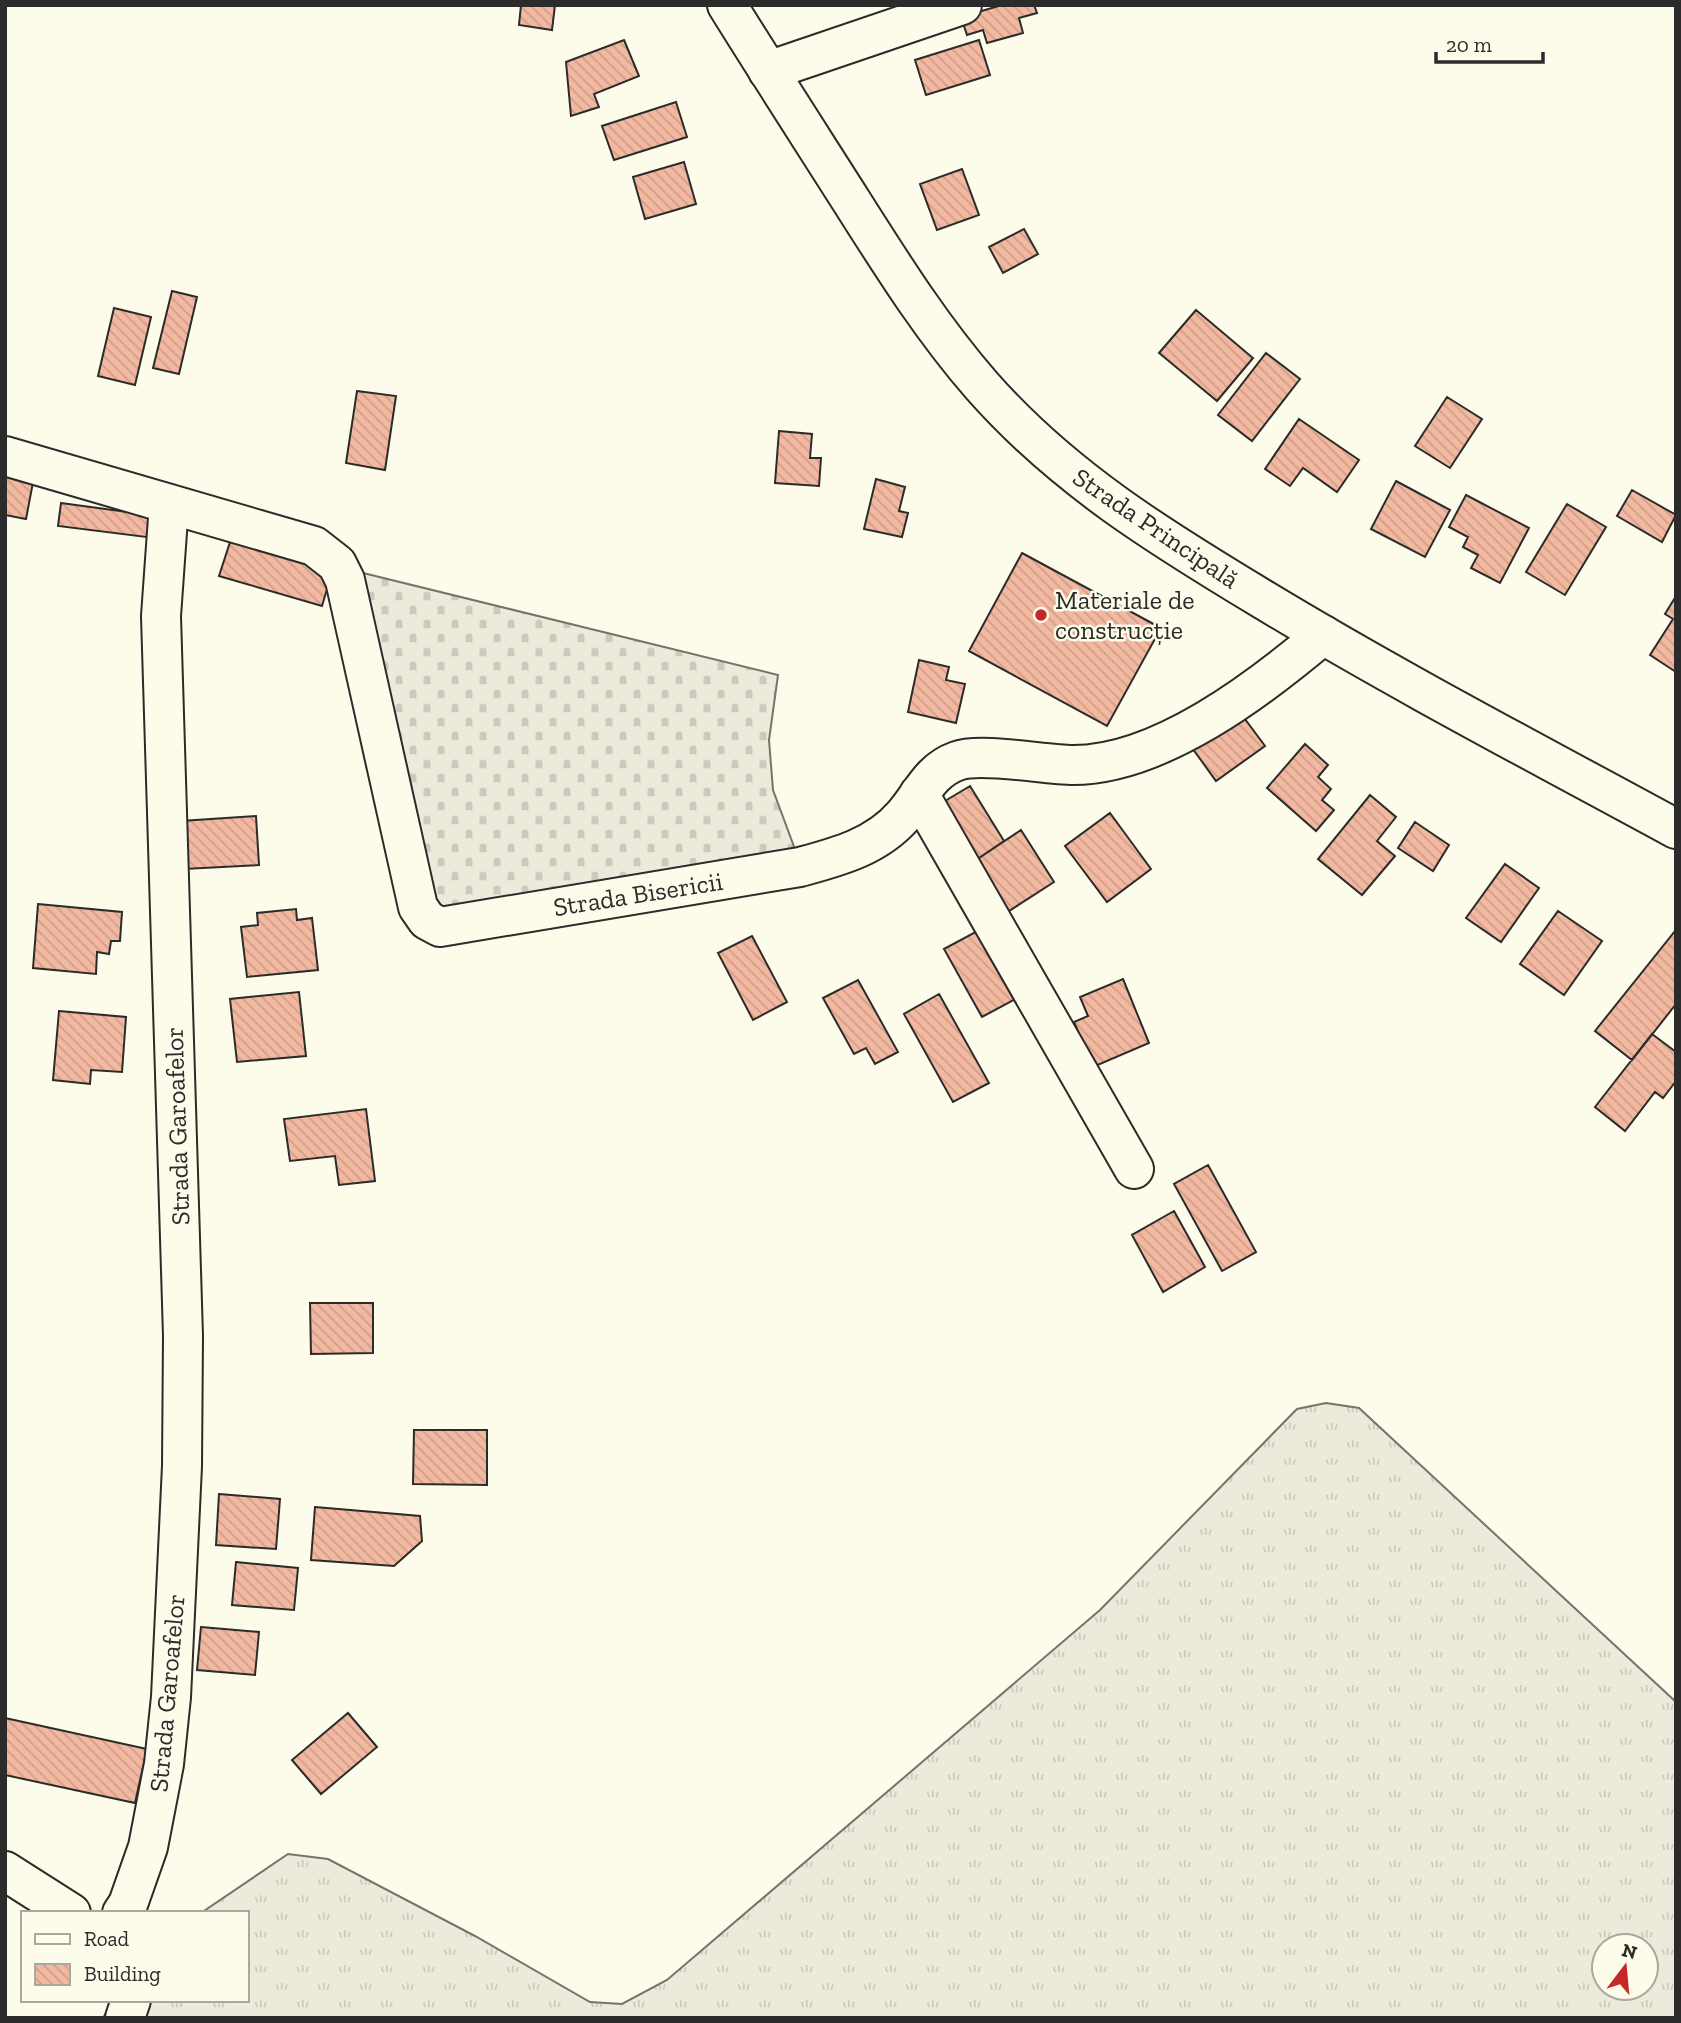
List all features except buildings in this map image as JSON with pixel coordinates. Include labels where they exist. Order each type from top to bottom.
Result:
[{"type":"main road","name":"Strada Principală","points":[[727,5],[910,294],[983,387],[1027,433],[1072,473],[1120,510],[1172,544],[1323,635],[1676,830]]},
{"type":"main road","points":[[768,71],[962,5]]},
{"type":"main road","points":[[5,456],[169,504]]},
{"type":"main road","name":"Strada Bisericii","points":[[169,504],[314,546],[337,564],[345,580],[418,907],[427,920],[440,927],[800,867],[831,859],[860,848],[883,834],[902,817],[925,783],[941,768],[960,760],[981,759],[1075,765],[1115,760],[1161,745],[1271,679],[1323,635]]},
{"type":"main road","name":"Strada Garoafelor","points":[[123,1911],[148,1847],[164,1764],[171,1697],[182,1466],[183,1336],[162,616],[169,504]]},
{"type":"main road","points":[[919,794],[1134,1169]]},
{"type":"main road","points":[[5,1871],[68,1911]]},
{"type":"green space","points":[[355,571],[778,675],[769,740],[773,790],[796,852],[447,911],[431,903]]},
{"type":"green space","points":[[1326,1403],[1359,1408],[1676,1702],[1676,2018],[103,2018],[112,2002],[248,2002],[248,1911],[204,1911],[288,1854],[328,1859],[475,1936],[590,2002],[622,2004],[667,1980],[1100,1610],[1297,1409]]},
{"type":"place","name":"Materiale de construcție","points":[[1041,615]]}]
